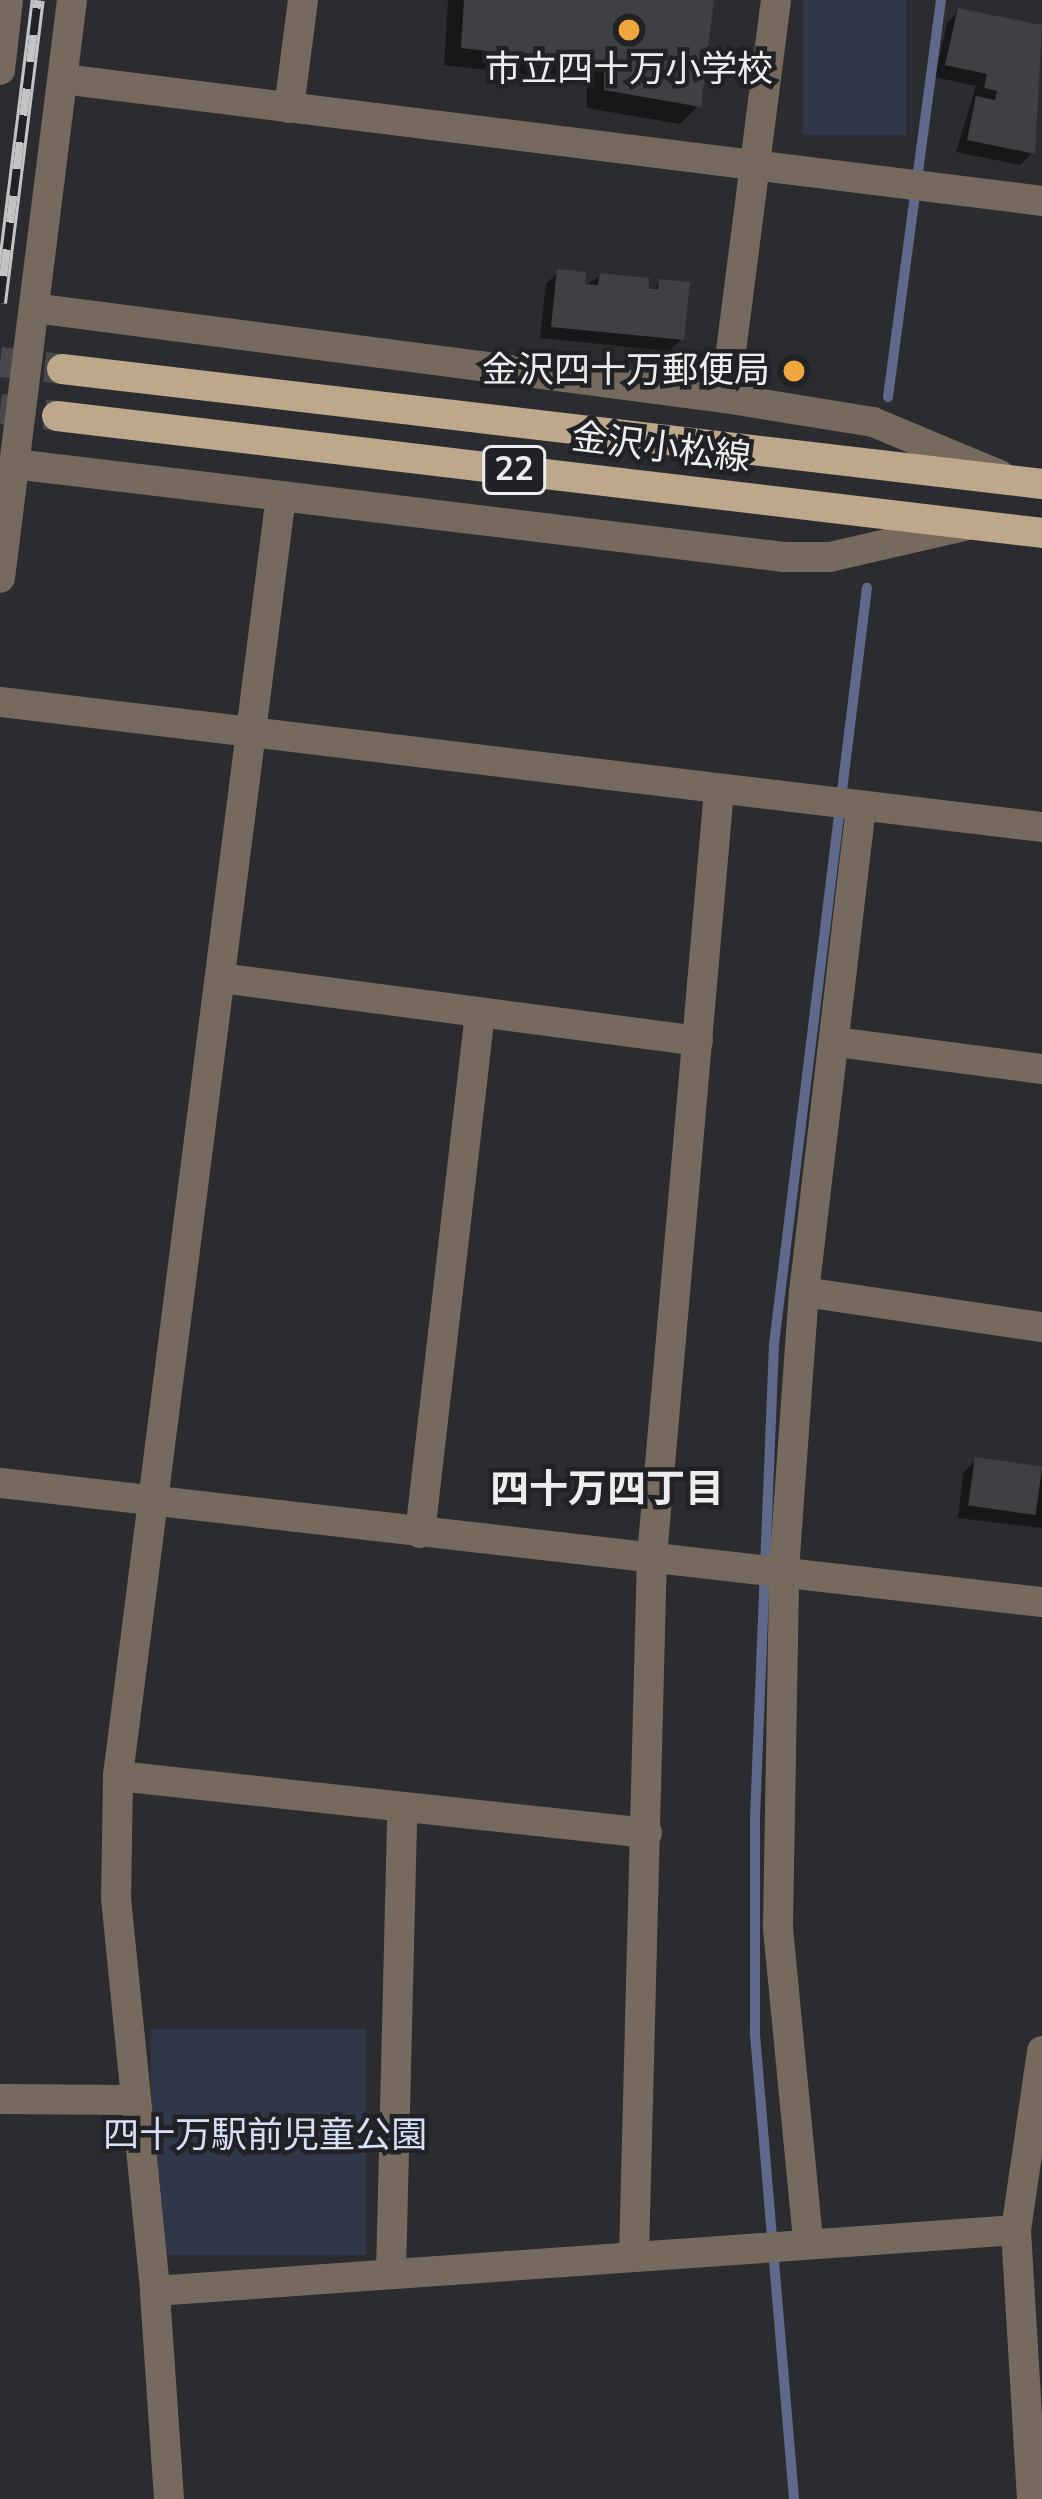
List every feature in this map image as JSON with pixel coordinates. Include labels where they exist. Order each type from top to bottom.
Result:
[{"type":"main road","name":"金沢小松線","points":[[62,369],[1026,482]]},
{"type":"main road","name":"金沢小松線","points":[[57,416],[1042,533]]},
{"type":"street","points":[[0,70],[8,0]]},
{"type":"street","points":[[0,578],[72,0]]},
{"type":"street","points":[[289,108],[303,0]]},
{"type":"street","points":[[724,398],[776,0]]},
{"type":"street","points":[[63,80],[1042,201]]},
{"type":"street","points":[[34,308],[724,398],[872,422],[1026,482]]},
{"type":"street","points":[[14,464],[784,556],[830,557],[970,524]]},
{"type":"street","points":[[170,2499],[155,2290],[116,1898],[118,1776],[281,496]]},
{"type":"street","points":[[0,702],[1042,827]]},
{"type":"street","points":[[634,2256],[652,1556],[719,790]]},
{"type":"street","points":[[785,2242],[769,1568],[836,1042],[845,806]]},
{"type":"street","points":[[220,978],[698,1041]]},
{"type":"street","points":[[420,1533],[481,1013]]},
{"type":"street","points":[[836,1042],[1042,1069]]},
{"type":"street","points":[[804,1292],[1042,1327]]},
{"type":"street","points":[[0,1483],[1042,1602]]},
{"type":"street","points":[[118,1776],[647,1832]]},
{"type":"street","points":[[391,2273],[402,1809]]},
{"type":"street","points":[[1032,2499],[1016,2230],[1042,2051]]},
{"type":"street","points":[[0,2099],[134,2100]]},
{"type":"street","points":[[155,2290],[785,2242],[1016,2230]]},
{"type":"green space","points":[[803,0],[906,0],[906,135],[803,135]]},
{"type":"green space","name":"四十万駅前児童公園","points":[[151,2029],[366,2029],[366,2255],[151,2255]]},
{"type":"building","points":[[464,0],[714,0],[701,107],[604,90],[604,65],[461,48]]},
{"type":"building","points":[[958,8],[1042,25],[1035,154],[967,140],[976,96],[995,100],[997,91],[984,88],[987,74],[945,65]]},
{"type":"building","points":[[557,269],[586,272],[585,284],[598,285],[600,273],[649,278],[649,289],[658,289],[659,279],[690,282],[684,340],[551,327]]},
{"type":"building","points":[[975,1457],[1042,1466],[1036,1515],[968,1506]]},
{"type":"waterway","points":[[888,397],[941,0]]},
{"type":"waterway","points":[[794,2499],[755,2031],[755,1817],[774,1344],[867,588]]},
{"type":"tunnel","points":[[0,362],[62,369]]},
{"type":"tunnel","points":[[0,409],[57,416]]},
{"type":"railway","points":[[0,303],[38,0]]},
{"type":"place","name":"市立四十万小学校","points":[[629,30]]},
{"type":"place","name":"金沢四十万郵便局","points":[[794,371]]},
{"type":"district","name":"四十万四丁目","points":[[607,1490]]}]
